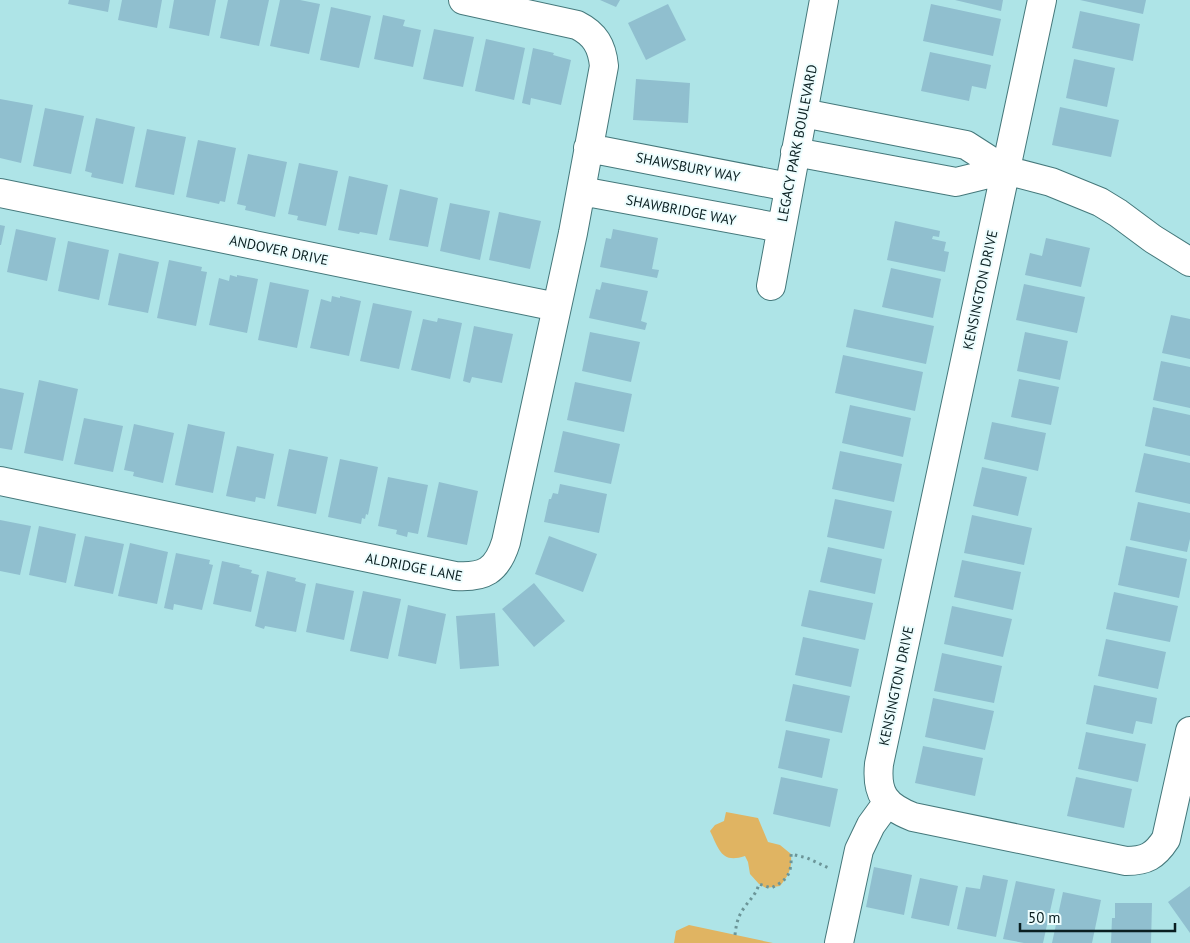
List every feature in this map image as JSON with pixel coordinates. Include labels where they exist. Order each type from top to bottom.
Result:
[{"type":"street","name":"ALDRIDGE LANE","points":[[0,481],[455,576],[479,576],[496,563],[503,553],[506,542],[558,307],[604,66],[603,56],[594,37],[578,25],[463,0]]},
{"type":"street","name":"LEGACY PARK BOULEVARD","points":[[770,286],[824,0]]},
{"type":"street","name":"KENSINGTON DRIVE","points":[[887,803],[878,779],[879,764],[1042,0]]},
{"type":"street","points":[[803,113],[966,145],[1005,170],[1051,182],[1100,202],[1190,262]]},
{"type":"street","points":[[901,172],[909,133]]},
{"type":"street","name":"SHAWSBURY WAY","points":[[588,148],[789,187]]},
{"type":"street","points":[[796,152],[956,182],[1005,170]]},
{"type":"street","name":"SHAWBRIDGE WAY","points":[[581,191],[781,228]]},
{"type":"street","name":"ANDOVER DRIVE","points":[[0,193],[558,307]]},
{"type":"street","points":[[839,943],[859,850],[870,824],[887,803],[899,811],[913,816],[1126,861],[1138,861],[1150,857],[1159,850],[1166,839],[1190,731]]},
{"type":"path","points":[[735,935],[737,920],[743,909],[757,892],[758,884],[772,888],[784,882],[792,867],[791,854],[807,858],[832,870],[854,875]]},
{"type":"shaded area","points":[[726,812],[758,818],[768,842],[780,845],[791,854],[789,872],[780,886],[766,888],[759,884],[750,874],[745,856],[731,858],[719,849],[710,831],[715,825],[724,821]]},
{"type":"shaded area","points":[[689,925],[773,943],[674,943],[676,931]]},
{"type":"building","points":[[69,0],[110,0],[108,12],[68,4]]},
{"type":"building","points":[[122,0],[162,0],[157,28],[118,20]]},
{"type":"building","points":[[174,0],[216,0],[209,36],[169,28]]},
{"type":"building","points":[[228,0],[269,0],[259,46],[220,38]]},
{"type":"building","points":[[280,0],[300,0],[320,4],[309,54],[270,46]]},
{"type":"building","points":[[600,0],[620,0],[616,7]]},
{"type":"building","points":[[955,0],[1003,0],[1001,11]]},
{"type":"building","points":[[1080,0],[1146,0],[1143,14]]},
{"type":"building","points":[[668,4],[686,40],[646,60],[628,23]]},
{"type":"building","points":[[931,4],[1001,19],[993,56],[923,41]]},
{"type":"building","points":[[331,7],[371,16],[359,68],[320,60]]},
{"type":"building","points":[[1080,11],[1140,24],[1133,61],[1072,48]]},
{"type":"building","points":[[383,15],[405,20],[403,26],[421,30],[413,67],[374,59]]},
{"type":"building","points":[[434,29],[474,37],[463,87],[423,79]]},
{"type":"building","points":[[486,39],[525,48],[514,100],[475,91]]},
{"type":"building","points":[[533,48],[554,53],[553,55],[571,60],[561,105],[531,98],[530,105],[522,103]]},
{"type":"building","points":[[930,52],[991,65],[986,89],[972,86],[969,101],[921,91]]},
{"type":"building","points":[[1074,59],[1115,68],[1107,107],[1066,98]]},
{"type":"building","points":[[636,79],[690,83],[688,123],[633,120]]},
{"type":"building","points":[[0,99],[33,105],[21,163],[0,158]]},
{"type":"building","points":[[1060,107],[1119,120],[1111,157],[1052,145]]},
{"type":"building","points":[[45,108],[84,116],[71,174],[33,166]]},
{"type":"building","points":[[96,118],[135,127],[123,184],[91,177],[92,173],[85,171]]},
{"type":"building","points":[[147,129],[186,137],[174,195],[135,187]]},
{"type":"building","points":[[198,140],[236,148],[225,202],[220,201],[219,204],[186,197]]},
{"type":"building","points":[[248,154],[287,162],[275,217],[245,210],[246,206],[237,204]]},
{"type":"building","points":[[299,163],[338,171],[326,226],[297,220],[298,216],[288,214]]},
{"type":"building","points":[[349,176],[388,185],[377,235],[338,230]]},
{"type":"building","points":[[400,189],[438,198],[428,247],[389,240]]},
{"type":"building","points":[[450,203],[490,211],[480,260],[440,251]]},
{"type":"building","points":[[499,212],[541,221],[530,269],[489,260]]},
{"type":"building","points":[[895,221],[940,231],[939,237],[933,236],[932,239],[946,242],[944,251],[949,252],[945,272],[887,260]]},
{"type":"building","points":[[0,225],[5,226],[1,245],[0,245]]},
{"type":"building","points":[[16,229],[56,238],[47,281],[7,272]]},
{"type":"building","points":[[613,229],[658,238],[652,269],[659,270],[657,278],[600,267],[606,238],[611,239]]},
{"type":"building","points":[[1046,238],[1090,248],[1081,287],[1025,275],[1030,253],[1042,256]]},
{"type":"building","points":[[68,241],[109,250],[99,300],[58,291]]},
{"type":"building","points":[[119,253],[159,262],[148,313],[108,305]]},
{"type":"building","points":[[169,260],[202,267],[201,271],[207,272],[196,326],[157,318]]},
{"type":"building","points":[[891,268],[941,279],[933,318],[882,307]]},
{"type":"building","points":[[230,275],[258,279],[247,333],[209,325],[219,278],[229,281]]},
{"type":"building","points":[[270,282],[309,290],[297,348],[258,340]]},
{"type":"building","points":[[602,282],[648,291],[641,321],[647,323],[645,330],[589,318],[596,289],[600,290]]},
{"type":"building","points":[[1024,284],[1085,297],[1077,333],[1016,320]]},
{"type":"building","points":[[332,296],[361,301],[349,356],[310,348],[321,299],[331,302]]},
{"type":"building","points":[[373,303],[412,311],[399,369],[360,361]]},
{"type":"building","points":[[854,309],[934,326],[926,364],[846,347]]},
{"type":"building","points":[[1171,315],[1190,319],[1190,359],[1162,353]]},
{"type":"building","points":[[438,318],[462,323],[450,379],[411,370],[423,319],[437,322]]},
{"type":"building","points":[[474,326],[513,334],[502,383],[472,377],[470,383],[463,381]]},
{"type":"building","points":[[590,332],[640,342],[631,382],[582,371]]},
{"type":"building","points":[[1025,332],[1068,341],[1060,380],[1017,371]]},
{"type":"building","points":[[843,355],[923,372],[915,411],[835,393]]},
{"type":"building","points":[[1161,361],[1190,367],[1190,408],[1153,400]]},
{"type":"building","points":[[1019,379],[1059,387],[1051,425],[1011,417]]},
{"type":"building","points":[[39,380],[78,389],[63,461],[24,453]]},
{"type":"building","points":[[575,382],[632,394],[624,432],[567,420]]},
{"type":"building","points":[[0,388],[24,393],[12,450],[0,448]]},
{"type":"building","points":[[850,405],[911,418],[903,457],[842,443]]},
{"type":"building","points":[[1153,407],[1190,415],[1190,456],[1145,446]]},
{"type":"building","points":[[84,418],[123,426],[113,472],[74,464]]},
{"type":"building","points":[[992,422],[1046,433],[1038,471],[984,459]]},
{"type":"building","points":[[134,424],[174,433],[163,483],[133,476],[134,472],[124,470]]},
{"type":"building","points":[[188,424],[225,432],[213,493],[175,485]]},
{"type":"building","points":[[563,431],[620,444],[611,484],[554,472]]},
{"type":"building","points":[[237,446],[274,454],[265,499],[256,497],[255,502],[226,496]]},
{"type":"building","points":[[289,449],[328,457],[316,514],[277,506]]},
{"type":"building","points":[[840,451],[902,464],[894,502],[832,489]]},
{"type":"building","points":[[1144,453],[1190,463],[1190,504],[1135,492]]},
{"type":"building","points":[[340,459],[378,467],[368,515],[366,514],[365,519],[362,518],[361,524],[328,517]]},
{"type":"building","points":[[982,467],[1027,477],[1018,516],[973,506]]},
{"type":"building","points":[[388,477],[428,485],[418,534],[408,532],[407,537],[396,534],[397,530],[378,526]]},
{"type":"building","points":[[439,482],[478,491],[467,545],[427,537]]},
{"type":"building","points":[[560,484],[607,494],[599,533],[544,522],[549,499],[551,499],[553,493],[558,494]]},
{"type":"building","points":[[835,499],[892,511],[884,549],[827,537]]},
{"type":"building","points":[[1138,502],[1190,513],[1190,539],[1187,552],[1130,540]]},
{"type":"building","points":[[972,515],[1032,528],[1024,565],[964,553]]},
{"type":"building","points":[[0,520],[31,526],[20,575],[0,571]]},
{"type":"building","points":[[39,526],[76,534],[66,583],[29,575]]},
{"type":"building","points":[[85,536],[124,544],[113,594],[74,586]]},
{"type":"building","points":[[549,536],[597,554],[583,592],[535,574]]},
{"type":"building","points":[[130,543],[168,552],[157,604],[118,596]]},
{"type":"building","points":[[1126,546],[1187,559],[1179,598],[1118,585]]},
{"type":"building","points":[[828,547],[882,559],[875,594],[820,582]]},
{"type":"building","points":[[176,553],[210,560],[209,564],[213,565],[202,610],[174,604],[173,610],[164,608]]},
{"type":"building","points":[[962,560],[1021,572],[1013,610],[954,597]]},
{"type":"building","points":[[222,561],[240,565],[239,567],[252,570],[251,573],[259,575],[251,612],[213,604]]},
{"type":"building","points":[[267,571],[296,578],[295,581],[306,584],[296,632],[265,626],[264,629],[255,626]]},
{"type":"building","points":[[316,583],[354,591],[344,640],[306,632]]},
{"type":"building","points":[[534,583],[565,621],[534,647],[502,609]]},
{"type":"building","points":[[809,590],[873,603],[865,640],[801,626]]},
{"type":"building","points":[[363,591],[401,599],[388,659],[350,651]]},
{"type":"building","points":[[1114,592],[1178,606],[1170,642],[1106,629]]},
{"type":"building","points":[[408,605],[446,614],[436,664],[398,656]]},
{"type":"building","points":[[952,606],[1012,619],[1003,657],[944,644]]},
{"type":"building","points":[[495,613],[499,666],[460,669],[456,616]]},
{"type":"building","points":[[803,637],[859,649],[851,687],[795,675]]},
{"type":"building","points":[[1106,639],[1166,652],[1158,689],[1098,676]]},
{"type":"building","points":[[942,653],[1002,666],[994,703],[934,691]]},
{"type":"building","points":[[793,684],[850,696],[842,733],[785,721]]},
{"type":"building","points":[[1094,685],[1157,698],[1152,724],[1136,721],[1133,734],[1086,724]]},
{"type":"building","points":[[933,698],[994,711],[985,750],[925,737]]},
{"type":"building","points":[[786,730],[830,739],[822,778],[778,768]]},
{"type":"building","points":[[1086,732],[1146,744],[1138,782],[1078,769]]},
{"type":"building","points":[[923,746],[983,758],[975,796],[915,783]]},
{"type":"building","points":[[781,777],[838,789],[830,827],[773,814]]},
{"type":"building","points":[[1076,777],[1132,789],[1124,828],[1067,816]]},
{"type":"building","points":[[874,867],[912,875],[904,915],[866,907]]},
{"type":"building","points":[[983,875],[1008,880],[996,937],[957,929],[966,887],[980,889]]},
{"type":"building","points":[[920,878],[958,886],[949,926],[911,918]]},
{"type":"building","points":[[1016,881],[1055,889],[1043,943],[1024,943],[1003,939]]},
{"type":"building","points":[[1190,886],[1190,933],[1168,902]]},
{"type":"building","points":[[1063,892],[1101,900],[1092,943],[1052,943]]},
{"type":"building","points":[[1115,903],[1152,903],[1151,943],[1111,943]]}]
